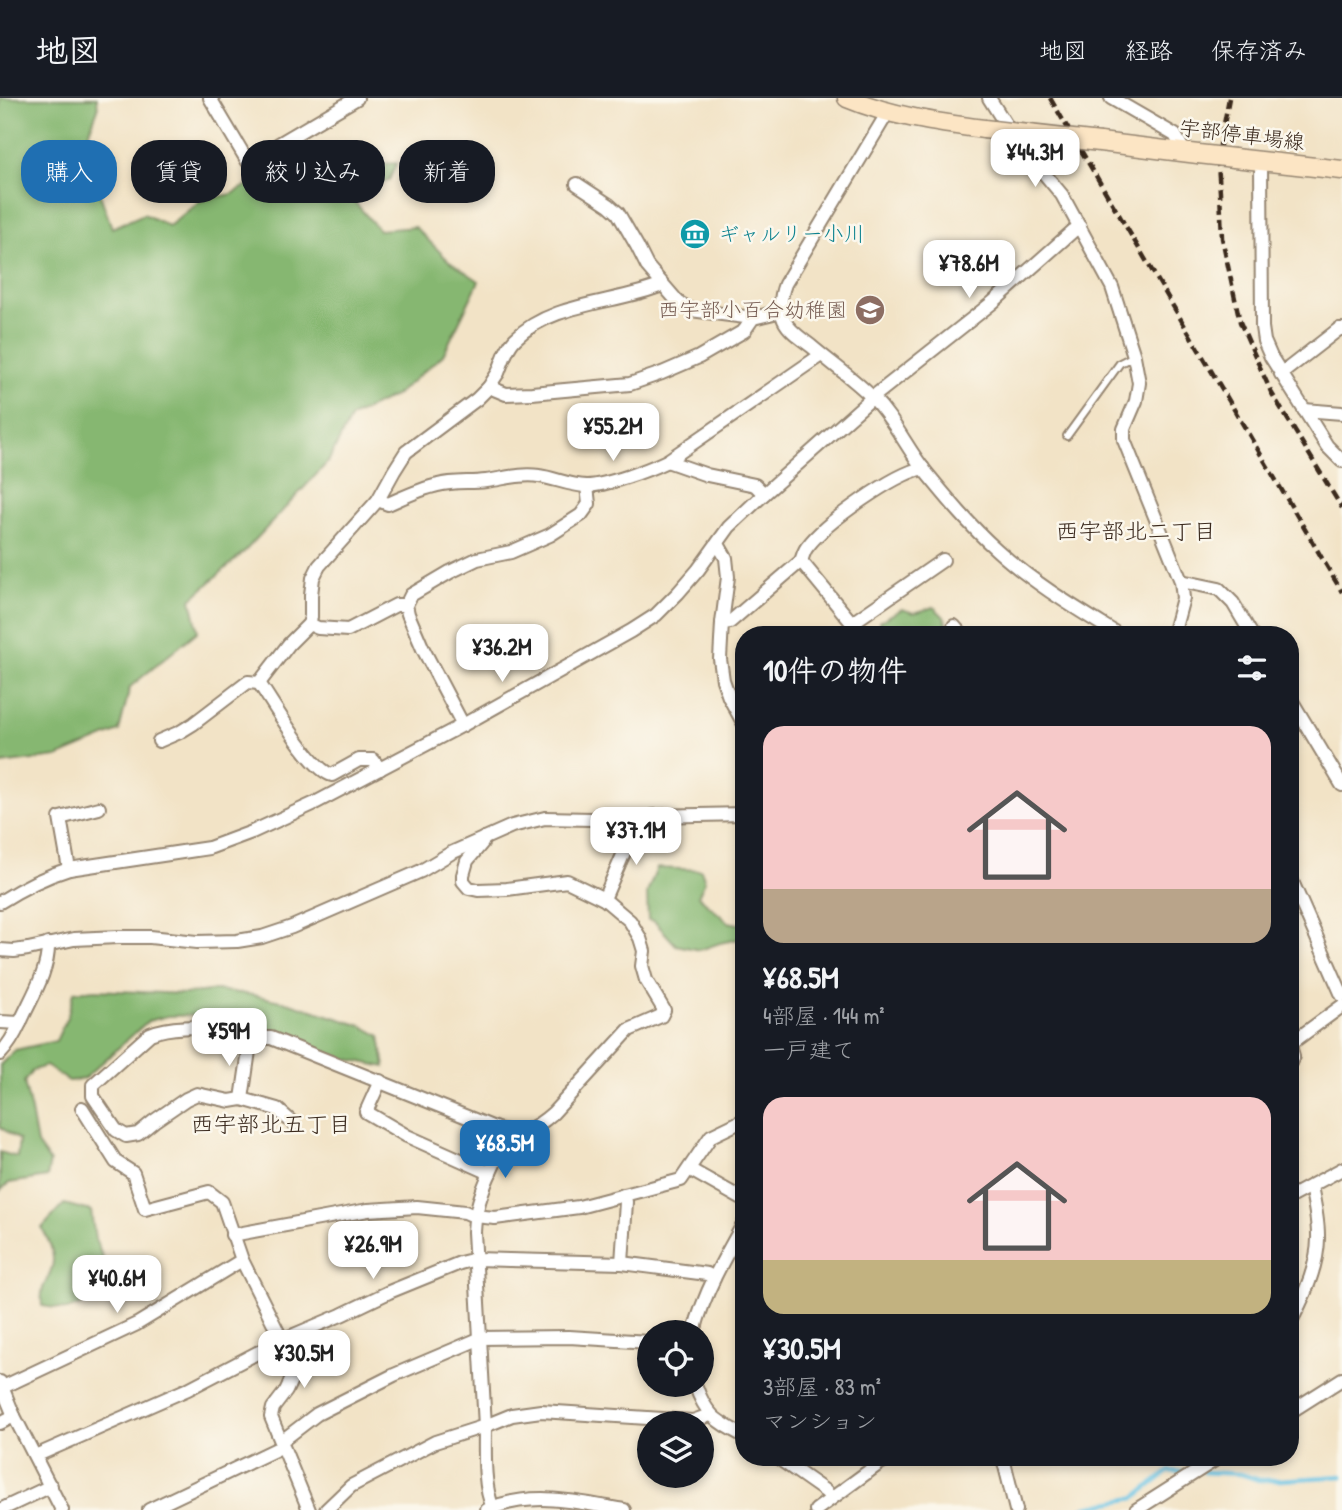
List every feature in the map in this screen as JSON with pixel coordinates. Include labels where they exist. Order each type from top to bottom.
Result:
[{"type":"main road","name":"宇部停車場線","points":[[847,98],[888,112],[951,125],[1342,170]]},
{"type":"street","points":[[211,98],[248,162],[357,98]]},
{"type":"street","points":[[989,98],[1013,136],[1062,195],[1112,287],[1134,356],[1139,383],[1136,401],[1124,429],[1124,440],[1181,581],[1183,598],[1175,626]]},
{"type":"street","points":[[1111,98],[1175,135],[1191,152]]},
{"type":"street","points":[[888,112],[780,294],[788,327],[873,397],[901,433],[923,468],[998,551],[1038,582],[1105,626]]},
{"type":"street","points":[[1261,160],[1264,341],[1271,357],[1327,446],[1342,461]]},
{"type":"street","points":[[577,184],[618,213],[647,266],[678,302],[691,310],[753,318],[782,311]]},
{"type":"street","points":[[0,902],[27,885],[69,869],[209,848],[252,832],[313,804],[463,725],[631,631],[656,615],[685,586],[729,527],[764,494],[873,397],[992,303],[1080,227]]},
{"type":"street","points":[[259,682],[309,624],[312,617],[313,578],[319,566],[378,500],[406,452],[489,387],[515,339],[544,319],[560,313],[623,298],[662,285]]},
{"type":"street","points":[[489,387],[506,394],[630,384],[710,351],[744,331],[753,318]]},
{"type":"street","points":[[1282,373],[1342,329]]},
{"type":"street","points":[[378,500],[388,504],[439,484],[516,476],[538,475],[558,482],[587,486],[655,467],[821,355]]},
{"type":"street","points":[[1304,410],[1342,413]]},
{"type":"street","points":[[667,461],[707,475],[755,485],[764,494]]},
{"type":"street","points":[[722,623],[730,622],[801,561],[806,547],[838,518],[867,496],[914,470],[923,468]]},
{"type":"street","points":[[463,725],[408,614],[406,605],[411,594],[477,559],[511,552],[551,535],[581,515],[589,504],[587,486]]},
{"type":"street","points":[[718,544],[726,558],[728,577],[720,659],[723,680],[735,707]]},
{"type":"street","points":[[801,561],[851,626]]},
{"type":"street","points":[[857,626],[943,561]]},
{"type":"street","points":[[1181,581],[1219,589],[1233,603],[1247,626]]},
{"type":"street","points":[[309,624],[318,628],[348,630],[396,605],[406,605]]},
{"type":"street","points":[[159,741],[193,724],[248,682],[259,682]]},
{"type":"street","points":[[259,682],[293,734],[325,773],[332,775],[359,760],[373,760],[380,769]]},
{"type":"street","points":[[1299,713],[1342,785]]},
{"type":"street","points":[[69,869],[60,818],[99,808]]},
{"type":"street","points":[[0,950],[14,951],[74,939],[118,937],[237,942],[292,926],[421,871],[451,853],[512,826],[545,818],[638,820],[653,816],[735,814]]},
{"type":"street","points":[[604,899],[638,820]]},
{"type":"street","points":[[242,1099],[250,1044],[258,1038],[271,1038],[498,1129],[509,1132],[528,1131],[542,1123],[629,1030],[661,1016],[664,1010],[646,980],[642,966],[644,951],[640,938],[630,921],[604,899],[567,881],[507,889],[469,888],[463,881],[467,861],[484,838]]},
{"type":"street","points":[[1299,897],[1342,995]]},
{"type":"street","points":[[0,1054],[20,1023],[45,966],[48,944]]},
{"type":"street","points":[[1299,1038],[1342,1006]]},
{"type":"street","points":[[0,1021],[20,1023]]},
{"type":"street","points":[[250,1044],[220,1031],[196,1028],[160,1030],[150,1034],[93,1085],[93,1096],[116,1130],[126,1136],[138,1134],[153,1121],[197,1094],[230,1101],[242,1099],[278,1108],[293,1124]]},
{"type":"street","points":[[380,1081],[366,1112],[407,1136],[490,1173]]},
{"type":"street","points":[[82,1108],[116,1161],[133,1173],[145,1209],[209,1192],[222,1202],[242,1260],[282,1340],[290,1368],[291,1380],[273,1408],[271,1417],[309,1510]]},
{"type":"street","points":[[232,1235],[368,1210],[417,1207],[495,1218],[579,1207],[681,1180],[711,1136],[735,1124]]},
{"type":"street","points":[[509,1132],[474,1216],[490,1509],[521,1500],[542,1498],[624,1510]]},
{"type":"street","points":[[689,1169],[735,1195]]},
{"type":"street","points":[[1299,1192],[1342,1170]]},
{"type":"street","points":[[1299,1303],[1317,1254],[1318,1234],[1311,1186]]},
{"type":"street","points":[[622,1263],[626,1202],[624,1195]]},
{"type":"street","points":[[697,1320],[714,1278],[735,1240]]},
{"type":"street","points":[[35,1457],[188,1389],[282,1340],[460,1263],[476,1259],[622,1263],[706,1274],[714,1278]]},
{"type":"street","points":[[62,1510],[1,1385],[137,1324],[242,1260]]},
{"type":"street","points":[[149,1510],[282,1443],[317,1415],[394,1375],[481,1338],[569,1337],[637,1341]]},
{"type":"street","points":[[1299,1406],[1342,1379]]},
{"type":"street","points":[[326,1510],[351,1486],[435,1442],[512,1415],[541,1410],[637,1417]]},
{"type":"street","points":[[0,1423],[15,1416]]},
{"type":"street","points":[[714,1417],[735,1430]]},
{"type":"street","points":[[790,1466],[825,1490],[832,1499]]},
{"type":"street","points":[[816,1510],[876,1466]]},
{"type":"street","points":[[1003,1466],[1016,1510]]},
{"type":"street","points":[[1136,1510],[1205,1466]]},
{"type":"street","points":[[0,1510],[51,1486]]},
{"type":"lane","points":[[1067,436],[1120,363],[1134,356]]},
{"type":"green space","points":[[0,98],[97,98],[98,109],[86,140],[21,140],[21,203],[103,203],[112,228],[144,214],[169,226],[198,203],[227,203],[227,195],[241,189],[241,203],[355,203],[379,230],[415,227],[448,260],[479,281],[443,355],[396,395],[351,417],[328,462],[245,551],[191,599],[198,631],[130,687],[119,731],[57,757],[0,764]]},
{"type":"green space","points":[[397,163],[389,180],[385,182],[385,164]]},
{"type":"green space","points":[[934,607],[945,618],[947,626],[881,626],[880,621],[902,609],[914,613]]},
{"type":"green space","points":[[657,868],[701,870],[705,881],[698,896],[728,922],[735,923],[735,940],[700,950],[676,945],[654,921],[648,920],[647,893]]},
{"type":"green space","points":[[95,990],[185,994],[217,990],[290,1003],[362,1026],[380,1036],[385,1067],[338,1057],[272,1032],[265,1023],[244,1015],[168,1016],[148,1021],[84,1079],[69,1081],[46,1066],[33,1070],[24,1082],[37,1144],[50,1162],[47,1177],[9,1183],[0,1191],[0,1152],[17,1157],[19,1140],[0,1127],[0,1065],[15,1050],[56,1041],[68,1015],[74,992]]},
{"type":"green space","points":[[64,1204],[91,1211],[95,1239],[104,1261],[121,1275],[109,1294],[67,1310],[42,1306],[43,1288],[53,1257],[42,1228]]},
{"type":"waterway","points":[[1081,1510],[1134,1498],[1169,1471],[1188,1472]]},
{"type":"waterway","points":[[1204,1472],[1241,1474],[1259,1480],[1342,1476]]},
{"type":"railway","points":[[1050,98],[1342,592]]},
{"type":"railway","points":[[1229,98],[1218,163],[1222,238],[1240,322],[1271,392],[1342,508]]},
{"type":"place","name":"ギャルリー小川","points":[[695,234]]},
{"type":"place","name":"西宇部小百合幼稚園","points":[[870,310]]},
{"type":"district","name":"西宇部北二丁目","points":[[1136,531]]},
{"type":"district","name":"西宇部北五丁目","points":[[271,1124]]}]
